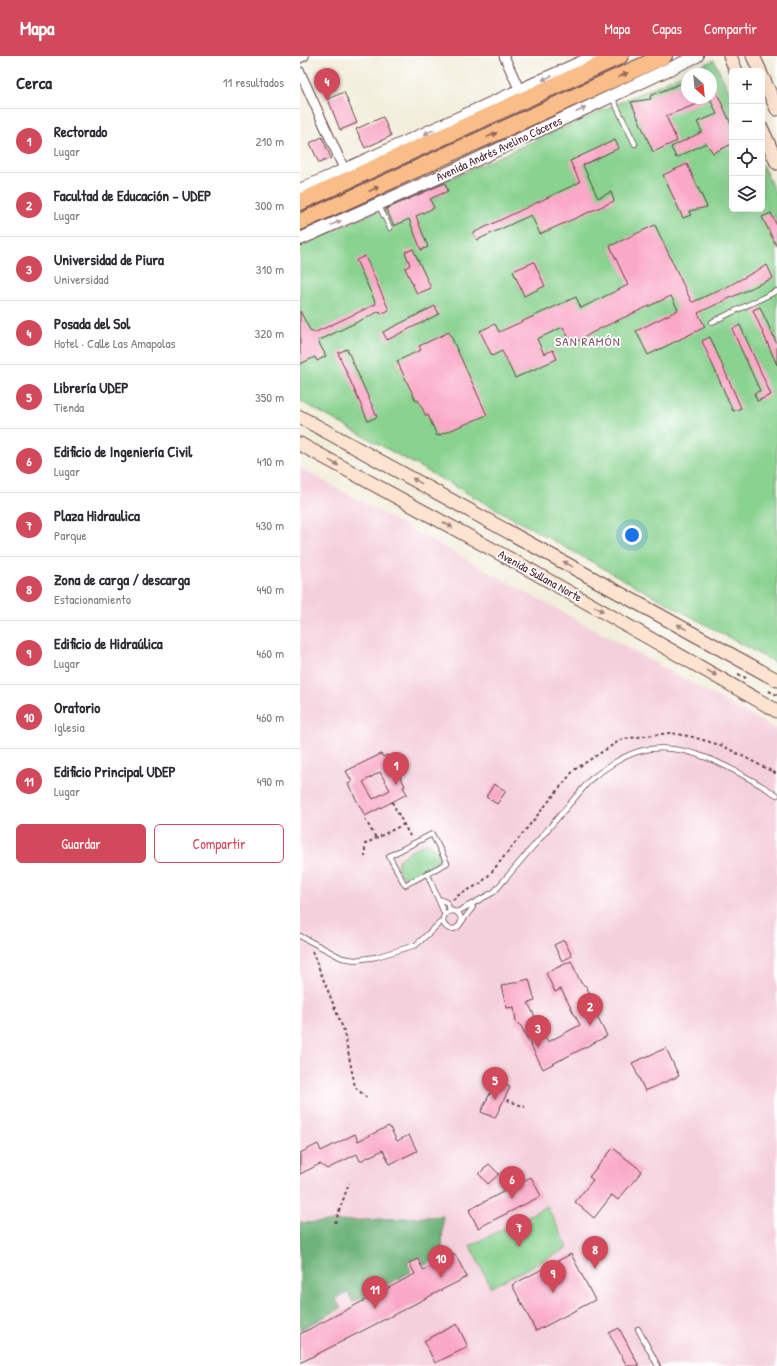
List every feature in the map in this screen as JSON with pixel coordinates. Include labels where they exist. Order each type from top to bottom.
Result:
[{"type":"highway","points":[[300,202],[620,56]]},
{"type":"highway","name":"Avenida Andrés Avelino Cáceres","points":[[300,222],[664,56]]},
{"type":"main road","points":[[730,56],[735,68]]},
{"type":"main road","points":[[753,56],[759,68]]},
{"type":"main road","points":[[765,83],[777,109]]},
{"type":"main road","points":[[765,136],[777,163]]},
{"type":"main road","name":"Avenida Sullana Norte","points":[[300,417],[777,680]]},
{"type":"main road","name":"Avenida Sullana Norte","points":[[300,444],[530,570],[777,711]]},
{"type":"street","points":[[300,58],[304,56]]},
{"type":"street","points":[[504,56],[520,91]]},
{"type":"street","points":[[300,190],[345,171],[595,56]]},
{"type":"street","name":"Avenida Andrés Avelino Cáceres","points":[[300,239],[697,56]]},
{"type":"street","points":[[300,72],[345,171]]},
{"type":"lane","points":[[612,96],[635,144]]},
{"type":"lane","points":[[378,204],[390,228]]},
{"type":"lane","points":[[712,322],[777,291]]},
{"type":"lane","points":[[439,899],[446,902],[451,911],[457,912],[477,903],[494,892],[591,779],[607,767],[644,750],[663,748],[685,751],[730,767],[777,795]]},
{"type":"lane","points":[[432,834],[447,863],[427,873],[405,885],[390,856],[432,834]]},
{"type":"lane","points":[[427,873],[439,899],[445,926],[451,929]]},
{"type":"lane","points":[[433,930],[455,928],[477,903]]},
{"type":"lane","points":[[300,936],[342,958],[355,960],[376,957],[416,945],[451,911]]},
{"type":"lane","points":[[457,912],[461,918],[460,924]]},
{"type":"lane","points":[[638,1329],[658,1366]]},
{"type":"path","points":[[448,906],[456,896],[481,883],[490,874],[574,770],[622,739],[670,733],[693,737],[723,746],[777,774]]},
{"type":"path","points":[[392,802],[407,829]]},
{"type":"path","points":[[366,819],[376,838]]},
{"type":"path","points":[[365,857],[365,844],[404,824]]},
{"type":"path","points":[[308,941],[322,982],[344,1032],[355,1087],[368,1099]]},
{"type":"path","points":[[508,1100],[525,1106]]},
{"type":"path","points":[[335,1223],[349,1183]]},
{"type":"shaded area","points":[[300,468],[777,730],[777,1366],[300,1366]]},
{"type":"green space","points":[[714,60],[729,92],[729,212],[765,212],[765,171],[777,197],[777,664],[300,401],[300,246],[681,75],[681,104],[717,104],[717,68],[696,68]]},
{"type":"green space","points":[[426,843],[436,848],[438,851],[439,858],[436,865],[425,872],[411,877],[401,875],[398,869],[398,860],[413,849]]},
{"type":"green space","points":[[547,1206],[568,1248],[491,1287],[470,1246]]},
{"type":"green space","points":[[443,1216],[442,1256],[425,1265],[420,1256],[407,1262],[411,1272],[353,1302],[348,1292],[335,1298],[341,1308],[300,1330],[300,1221],[304,1223]]},
{"type":"building","points":[[681,83],[681,104],[697,104],[666,116],[677,141],[653,152],[631,102],[651,99],[650,96]]},
{"type":"building","points":[[344,92],[357,123],[340,130],[328,99]]},
{"type":"building","points":[[717,93],[729,119],[729,145],[713,153],[706,143],[676,158],[671,147],[702,132],[697,122],[717,114],[712,104],[717,104]]},
{"type":"building","points":[[383,117],[391,136],[365,148],[356,129]]},
{"type":"building","points":[[322,137],[331,158],[319,163],[310,143]]},
{"type":"building","points":[[615,140],[619,148],[583,165],[598,198],[611,192],[614,201],[540,234],[531,215],[477,240],[473,233],[580,182],[570,161]]},
{"type":"building","points":[[687,164],[707,207],[689,211],[691,215],[683,218],[663,175]]},
{"type":"building","points":[[445,183],[448,191],[430,199],[434,208],[416,216],[428,247],[421,250],[409,219],[394,226],[386,209]]},
{"type":"building","points":[[771,213],[777,226],[777,247],[762,217]]},
{"type":"building","points":[[655,225],[691,301],[693,302],[723,289],[767,265],[773,278],[698,313],[705,327],[648,355],[636,331],[678,310],[671,296],[599,329],[572,344],[563,327],[537,339],[544,354],[553,350],[557,359],[515,378],[502,351],[492,356],[480,331],[495,324],[499,332],[576,297],[581,308],[628,285],[610,246]]},
{"type":"building","points":[[413,249],[431,288],[417,294],[405,268],[410,265],[405,252]]},
{"type":"building","points":[[365,256],[389,310],[381,314],[380,311],[318,341],[326,356],[317,361],[315,357],[300,364],[300,311],[311,332],[313,331],[314,333],[376,304],[356,260]]},
{"type":"building","points":[[534,262],[545,286],[524,296],[513,271]]},
{"type":"building","points":[[435,306],[439,314],[387,340],[383,332]]},
{"type":"building","points":[[760,307],[777,344],[777,365],[753,310]]},
{"type":"building","points":[[740,325],[771,395],[757,401],[754,393],[760,391],[732,329]]},
{"type":"building","points":[[449,332],[487,415],[437,436],[428,415],[426,416],[418,400],[416,401],[397,361],[421,350],[419,346]]},
{"type":"building","points":[[710,337],[741,408],[733,411],[702,341]]},
{"type":"building","points":[[347,349],[377,417],[368,421],[338,353]]},
{"type":"building","points":[[381,754],[383,757],[387,755],[391,763],[393,762],[405,786],[403,787],[407,794],[365,816],[348,784],[352,782],[346,771]],"holes":[[[380,772],[390,790],[373,799],[363,782]]]},
{"type":"building","points":[[494,784],[506,791],[497,804],[486,797]]},
{"type":"building","points":[[564,940],[572,956],[562,961],[554,945]]},
{"type":"building","points":[[571,961],[581,983],[587,987],[589,993],[587,997],[607,1036],[543,1069],[521,1026],[516,1022],[514,1007],[507,1008],[501,986],[529,979],[535,1001],[528,1003],[548,1042],[580,1025],[561,989],[555,992],[546,973]]},
{"type":"building","points":[[666,1048],[679,1076],[645,1091],[632,1063]]},
{"type":"building","points":[[496,1081],[510,1087],[495,1118],[481,1112]]},
{"type":"building","points":[[389,1126],[397,1141],[409,1135],[417,1151],[390,1164],[383,1150],[360,1161],[357,1154],[327,1169],[320,1164],[300,1174],[300,1153],[318,1144],[321,1151],[355,1134],[358,1141]]},
{"type":"building","points":[[613,1148],[642,1171],[618,1200],[612,1195],[594,1218],[575,1202],[593,1180],[589,1177]]},
{"type":"building","points":[[489,1164],[499,1174],[488,1184],[479,1174]]},
{"type":"building","points":[[531,1177],[541,1196],[478,1228],[469,1210]]},
{"type":"building","points":[[455,1254],[467,1277],[300,1363],[300,1334],[415,1274],[409,1263],[418,1259],[423,1270]]},
{"type":"building","points":[[571,1254],[595,1300],[536,1331],[512,1285]]},
{"type":"building","points":[[457,1324],[468,1347],[435,1363],[424,1341]]},
{"type":"building","points":[[619,1328],[639,1366],[627,1366],[609,1333]]},
{"type":"place","name":"Posada del Sol","points":[[327,101]]},
{"type":"place","name":"Rectorado","points":[[396,785]]},
{"type":"place","name":"Facultad de Educación - UDEP","points":[[590,1026]]},
{"type":"place","name":"Universidad de Piura","points":[[538,1048]]},
{"type":"place","name":"Librería UDEP","points":[[495,1100]]},
{"type":"place","name":"Edificio de Ingeniería Civil","points":[[512,1199]]},
{"type":"place","name":"Plaza Hidraulica","points":[[519,1247]]},
{"type":"place","name":"Zona de carga / descarga","points":[[595,1269]]},
{"type":"place","name":"Oratorio","points":[[441,1278]]},
{"type":"place","name":"Edificio de Hidraúlica","points":[[553,1293]]},
{"type":"place","name":"Edificio Principal UDEP","points":[[375,1309]]},
{"type":"district","name":"SAN RAMÓN","points":[[588,341]]}]
